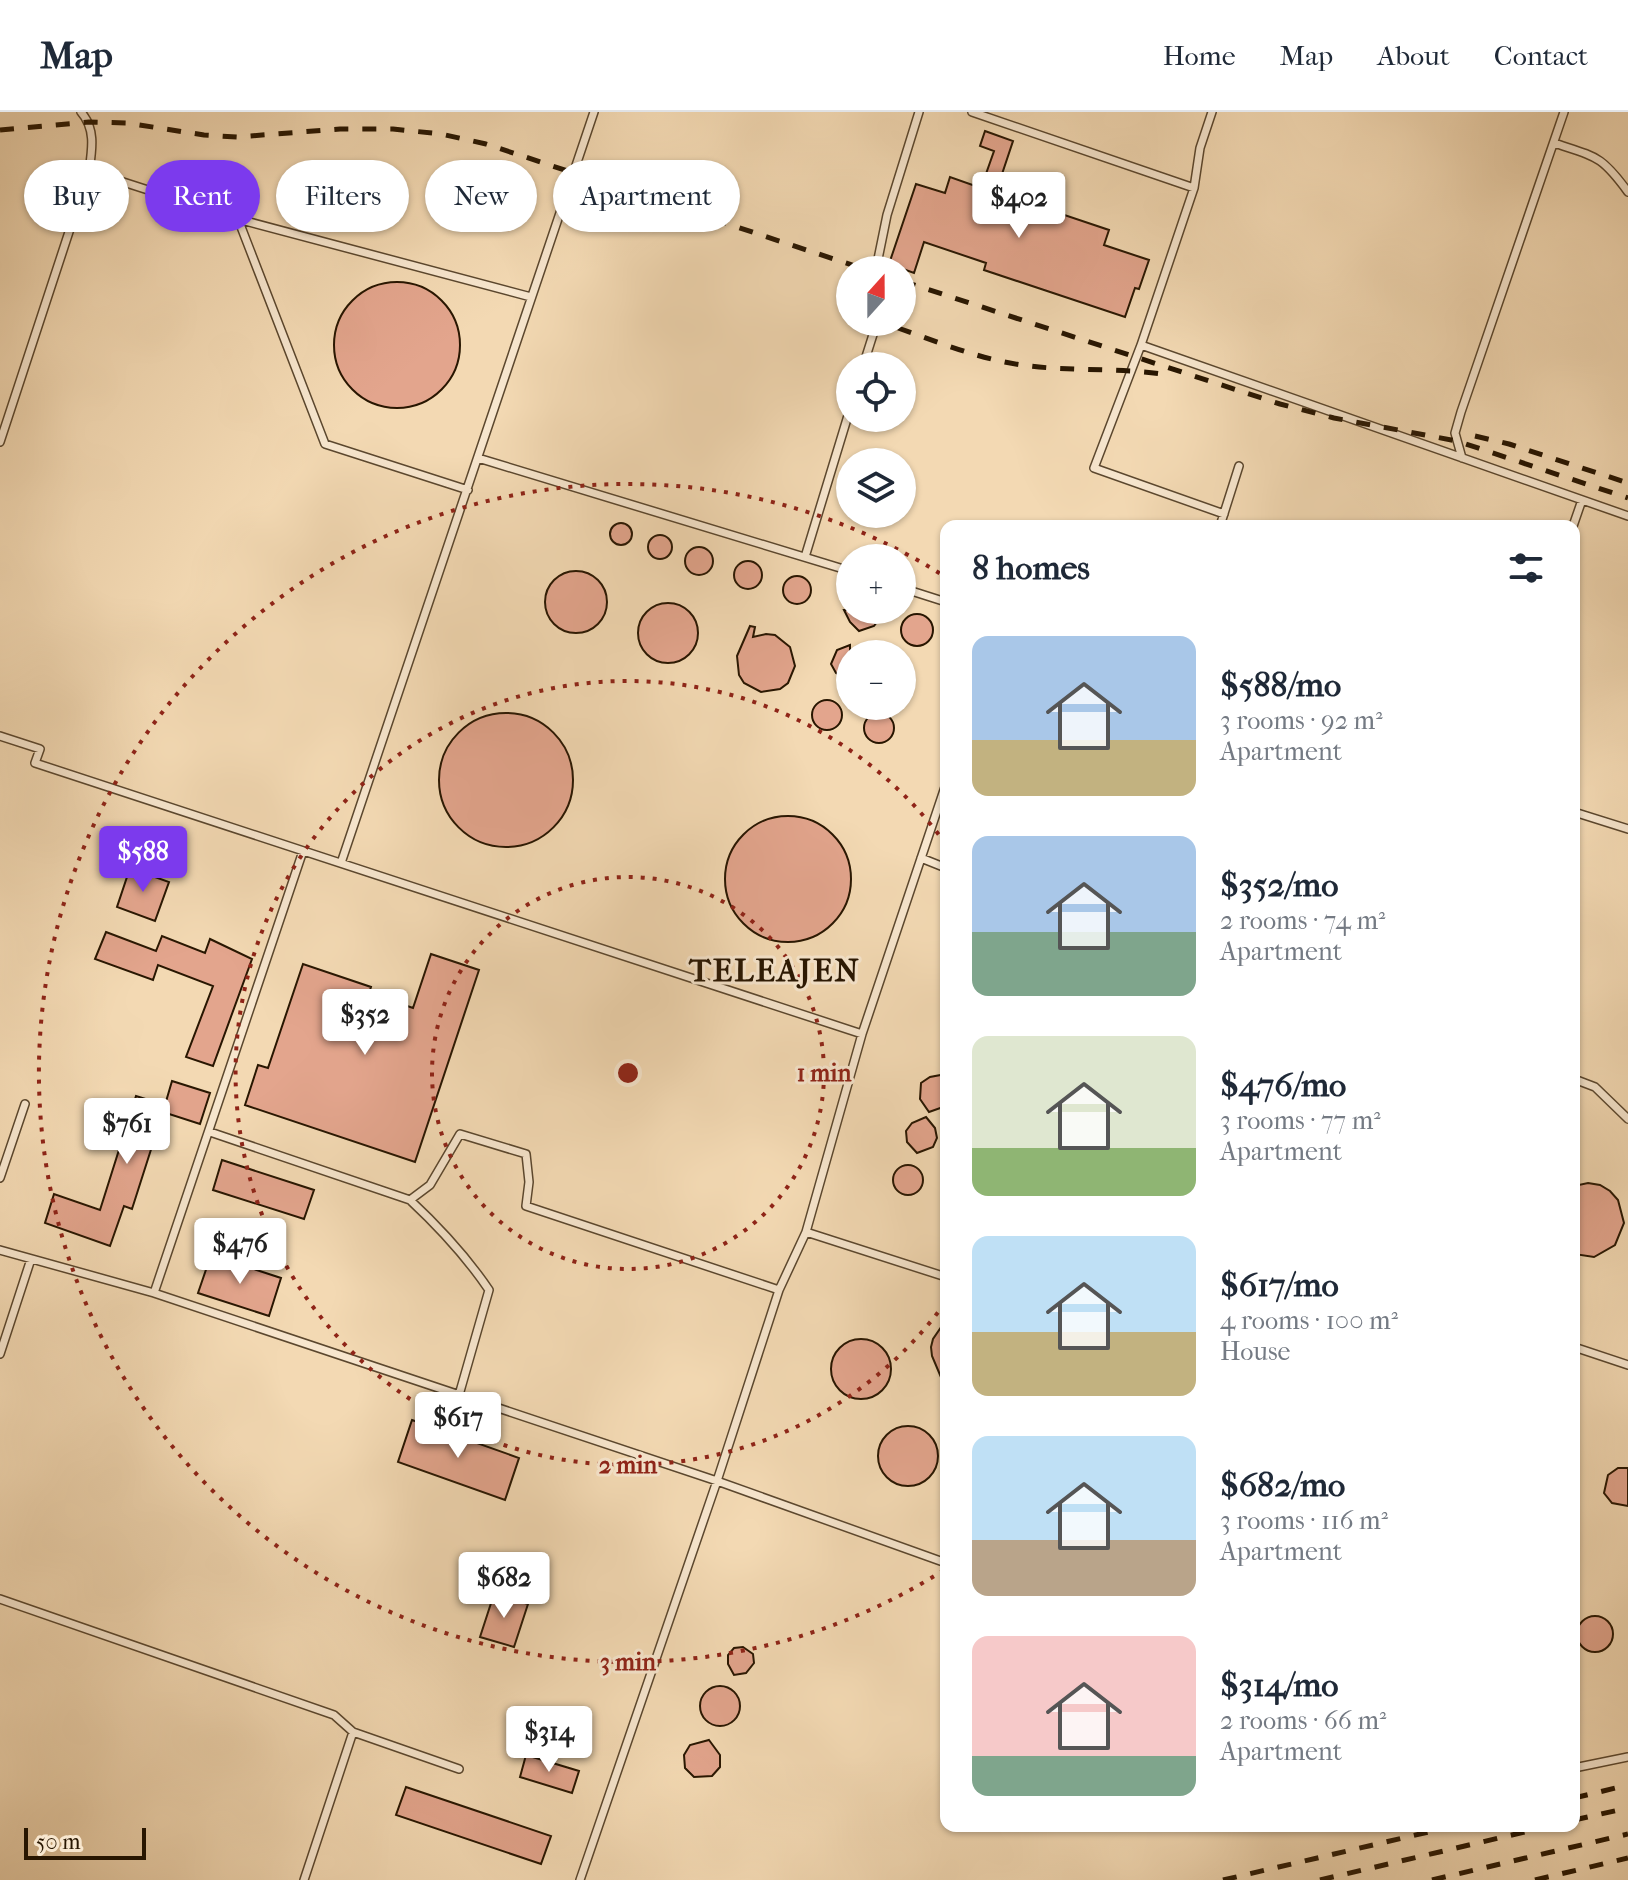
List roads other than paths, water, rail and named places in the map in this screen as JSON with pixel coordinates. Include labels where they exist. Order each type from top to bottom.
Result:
[{"type":"lane","points":[[81,112],[89,122],[91,132],[90,160]]},
{"type":"lane","points":[[341,863],[594,112]]},
{"type":"lane","points":[[879,256],[887,215],[919,112]]},
{"type":"lane","points":[[972,112],[1194,188]]},
{"type":"lane","points":[[1212,112],[1200,148],[1194,188],[1141,345],[1094,468],[1224,514]]},
{"type":"lane","points":[[1462,458],[1455,433],[1461,412],[1564,112]]},
{"type":"lane","points":[[1554,143],[1606,163],[1628,192]]},
{"type":"lane","points":[[260,225],[531,297]]},
{"type":"lane","points":[[0,442],[69,232]]},
{"type":"lane","points":[[243,232],[325,444],[468,490]]},
{"type":"lane","points":[[1141,345],[1628,516]]},
{"type":"lane","points":[[805,557],[843,432]]},
{"type":"lane","points":[[478,458],[836,567]]},
{"type":"lane","points":[[1222,520],[1239,466]]},
{"type":"lane","points":[[1575,520],[1582,500]]},
{"type":"lane","points":[[916,592],[940,600]]},
{"type":"lane","points":[[0,736],[40,749],[35,763],[862,1034]]},
{"type":"lane","points":[[580,1880],[779,1290],[806,1232],[862,1034],[940,802]]},
{"type":"lane","points":[[1580,814],[1628,829]]},
{"type":"lane","points":[[154,1293],[303,851]]},
{"type":"lane","points":[[921,858],[940,866]]},
{"type":"lane","points":[[1580,1081],[1595,1087],[1628,1119]]},
{"type":"lane","points":[[0,1178],[25,1104]]},
{"type":"lane","points":[[210,1132],[410,1200],[468,1259],[489,1290],[459,1395]]},
{"type":"lane","points":[[410,1200],[430,1185],[460,1134],[526,1154],[529,1182],[526,1206],[779,1290]]},
{"type":"lane","points":[[806,1232],[940,1275]]},
{"type":"lane","points":[[0,1250],[154,1293],[717,1481],[940,1561]]},
{"type":"lane","points":[[0,1354],[31,1259]]},
{"type":"lane","points":[[1580,1349],[1628,1365]]},
{"type":"lane","points":[[0,1599],[334,1715],[353,1732],[459,1769]]},
{"type":"lane","points":[[304,1880],[353,1732]]},
{"type":"lane","points":[[1580,1767],[1628,1757]]},
{"type":"railway","points":[[0,130],[89,122],[127,123],[237,137],[340,129],[393,129],[441,134],[486,144],[836,260]]},
{"type":"railway","points":[[916,286],[1280,404],[1334,418],[1457,441],[1628,498]]},
{"type":"railway","points":[[916,334],[1006,362],[1169,375]]},
{"type":"railway","points":[[1475,436],[1628,483]]},
{"type":"railway","points":[[1580,1797],[1628,1785]]},
{"type":"railway","points":[[1580,1819],[1628,1808]]},
{"type":"railway","points":[[1223,1880],[1428,1832]]},
{"type":"railway","points":[[1320,1880],[1524,1832]]},
{"type":"railway","points":[[1432,1880],[1628,1834]]},
{"type":"railway","points":[[1535,1880],[1628,1858]]},
{"type":"district","name":"TELEAJEN","points":[[775,970]]}]
